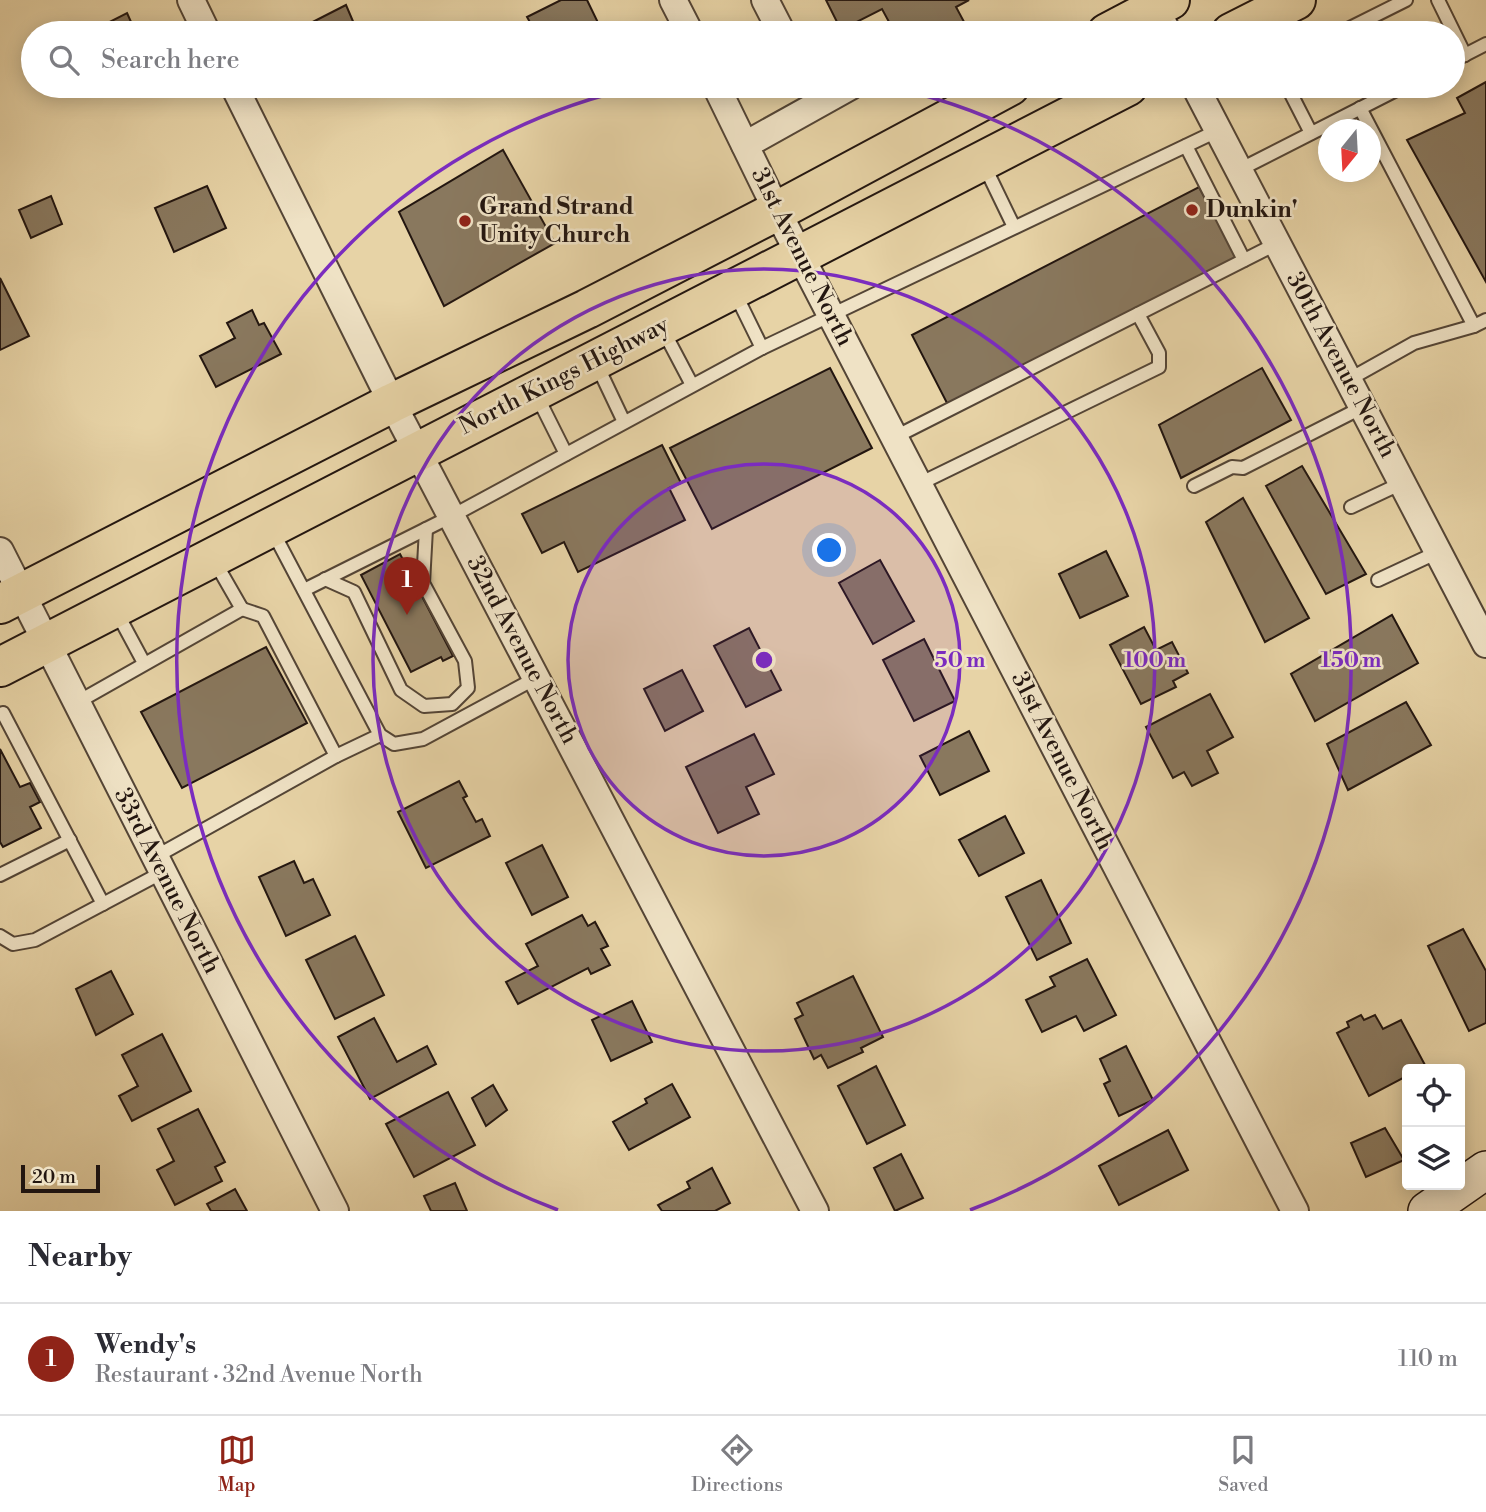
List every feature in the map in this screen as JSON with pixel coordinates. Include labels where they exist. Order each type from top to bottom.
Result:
[{"type":"main road","points":[[1255,21],[1296,0]]},
{"type":"main road","points":[[1135,21],[1161,10]]},
{"type":"main road","name":"North Kings Highway","points":[[11,598],[391,402],[587,309],[988,98]]},
{"type":"main road","name":"North Kings Highway","points":[[0,667],[1105,98]]},
{"type":"street","points":[[191,0],[202,21]]},
{"type":"street","points":[[673,0],[684,21]]},
{"type":"street","points":[[765,0],[776,21]]},
{"type":"street","name":"32nd Avenue North","points":[[240,98],[391,402],[815,1211]]},
{"type":"street","name":"31st Avenue North","points":[[722,98],[777,211],[1295,1211]]},
{"type":"street","points":[[745,145],[810,98]]},
{"type":"street","name":"30th Avenue North","points":[[1202,98],[1486,644]]},
{"type":"street","name":"33rd Avenue North","points":[[0,551],[11,598],[47,643],[335,1211]]},
{"type":"street","points":[[1427,1211],[1486,1170]]},
{"type":"street","points":[[1452,1211],[1486,1195]]},
{"type":"lane","points":[[1364,21],[1406,0]]},
{"type":"lane","points":[[1438,0],[1446,21]]},
{"type":"lane","points":[[1465,54],[1486,44]]},
{"type":"lane","points":[[1293,98],[1311,133]]},
{"type":"lane","points":[[1239,170],[1380,98]]},
{"type":"lane","points":[[1348,380],[1414,343],[1480,323],[1360,108]]},
{"type":"lane","points":[[304,590],[452,516],[762,348],[1219,130]]},
{"type":"lane","points":[[1186,146],[1244,260]]},
{"type":"lane","points":[[982,161],[1014,227]]},
{"type":"lane","points":[[895,437],[1278,243]]},
{"type":"lane","points":[[734,289],[762,348]]},
{"type":"lane","points":[[919,484],[1158,367],[1159,354],[1138,314]]},
{"type":"lane","points":[[661,326],[692,385]]},
{"type":"lane","points":[[595,360],[624,422]]},
{"type":"lane","points":[[534,391],[566,454]]},
{"type":"lane","points":[[1194,486],[1232,467],[1243,468],[1363,407]]},
{"type":"lane","points":[[1351,507],[1402,483]]},
{"type":"lane","points":[[325,579],[354,592],[401,690],[424,706],[452,704],[468,688],[465,661],[423,583],[426,528]]},
{"type":"lane","points":[[271,529],[380,735],[394,744],[423,739],[536,678]]},
{"type":"lane","points":[[1378,580],[1438,552]]},
{"type":"lane","points":[[213,558],[242,609],[263,616],[336,756]]},
{"type":"lane","points":[[115,608],[144,663]]},
{"type":"lane","points":[[76,704],[242,609]]},
{"type":"lane","points":[[452,704],[461,719]]},
{"type":"lane","points":[[3,713],[103,904]]},
{"type":"lane","points":[[0,936],[13,944],[36,940],[103,904],[159,864],[336,756],[380,735]]},
{"type":"lane","points":[[0,875],[70,840]]},
{"type":"building","points":[[561,0],[587,0],[597,21],[529,21],[527,17]]},
{"type":"building","points":[[826,0],[969,0],[956,7],[964,21],[888,21],[882,9],[859,21],[836,21]]},
{"type":"building","points":[[346,5],[353,21],[315,21]]},
{"type":"building","points":[[127,13],[131,21],[111,21]]},
{"type":"building","points":[[1486,82],[1486,282],[1407,140],[1465,113],[1457,98],[1465,98],[1465,94]]},
{"type":"building","points":[[503,150],[555,243],[444,306],[399,212]]},
{"type":"building","points":[[207,186],[226,228],[174,252],[155,208]]},
{"type":"building","points":[[1199,187],[1238,258],[948,405],[912,335]]},
{"type":"building","points":[[51,196],[62,224],[31,238],[19,210]]},
{"type":"building","points":[[0,278],[29,336],[0,350]]},
{"type":"building","points":[[252,310],[259,325],[264,323],[281,354],[216,387],[200,356],[235,338],[227,323]]},
{"type":"building","points":[[830,368],[872,448],[712,529],[670,448]]},
{"type":"building","points":[[1262,368],[1291,420],[1181,478],[1159,425]]},
{"type":"building","points":[[662,445],[681,483],[669,488],[685,520],[578,572],[564,542],[542,553],[522,514]]},
{"type":"building","points":[[1302,466],[1366,574],[1326,594],[1266,486]]},
{"type":"building","points":[[1243,498],[1309,618],[1265,642],[1206,522]]},
{"type":"building","points":[[1106,551],[1128,596],[1080,618],[1059,574]]},
{"type":"building","points":[[400,554],[453,656],[443,661],[441,657],[411,672],[361,575]]},
{"type":"building","points":[[880,560],[914,621],[873,644],[839,583]]},
{"type":"building","points":[[1392,615],[1418,663],[1315,721],[1291,674]]},
{"type":"building","points":[[1144,627],[1156,650],[1172,642],[1188,673],[1173,681],[1176,687],[1141,704],[1110,645]]},
{"type":"building","points":[[749,628],[781,690],[746,707],[714,646]]},
{"type":"building","points":[[924,639],[955,701],[914,721],[883,660]]},
{"type":"building","points":[[266,647],[307,723],[182,788],[141,712]]},
{"type":"building","points":[[682,670],[703,711],[665,731],[644,689]]},
{"type":"building","points":[[1210,694],[1233,737],[1207,751],[1218,773],[1192,786],[1184,772],[1173,778],[1146,727]]},
{"type":"building","points":[[1406,702],[1431,745],[1348,790],[1327,744]]},
{"type":"building","points":[[969,731],[989,771],[940,795],[920,756]]},
{"type":"building","points":[[754,734],[774,774],[746,787],[759,814],[718,833],[686,767]]},
{"type":"building","points":[[0,749],[20,787],[30,783],[40,802],[30,807],[41,828],[3,847],[0,842]]},
{"type":"building","points":[[459,781],[467,796],[463,798],[476,822],[482,819],[490,836],[426,868],[398,812]]},
{"type":"building","points":[[1005,816],[1024,853],[979,876],[959,840]]},
{"type":"building","points":[[542,845],[568,897],[532,915],[506,863]]},
{"type":"building","points":[[294,861],[304,883],[313,879],[330,915],[286,936],[259,877]]},
{"type":"building","points":[[1041,880],[1071,943],[1037,960],[1006,897]]},
{"type":"building","points":[[582,915],[588,926],[595,922],[608,946],[601,949],[610,965],[591,974],[588,968],[518,1004],[506,982],[538,966],[526,944]]},
{"type":"building","points":[[1463,929],[1486,971],[1486,1023],[1469,1031],[1428,946]]},
{"type":"building","points":[[355,936],[384,995],[335,1019],[306,960]]},
{"type":"building","points":[[1087,959],[1116,1015],[1084,1031],[1076,1016],[1042,1032],[1026,1000],[1055,986],[1050,977]]},
{"type":"building","points":[[111,971],[133,1014],[96,1035],[76,989]]},
{"type":"building","points":[[853,976],[883,1037],[861,1048],[863,1052],[828,1068],[821,1055],[814,1059],[795,1019],[803,1015],[797,1003]]},
{"type":"building","points":[[632,1001],[652,1042],[611,1061],[592,1020]]},
{"type":"building","points":[[1361,1015],[1364,1020],[1375,1015],[1383,1029],[1401,1020],[1424,1064],[1402,1064],[1402,1079],[1369,1096],[1337,1033],[1349,1027],[1347,1022]]},
{"type":"building","points":[[374,1018],[397,1062],[427,1046],[436,1064],[370,1099],[338,1037]]},
{"type":"building","points":[[162,1034],[191,1091],[132,1121],[119,1096],[138,1086],[122,1055]]},
{"type":"building","points":[[1126,1046],[1153,1100],[1119,1116],[1104,1084],[1110,1081],[1100,1059]]},
{"type":"building","points":[[876,1066],[905,1125],[867,1144],[838,1086]]},
{"type":"building","points":[[672,1084],[690,1117],[629,1150],[613,1122],[647,1103],[645,1099]]},
{"type":"building","points":[[493,1085],[507,1110],[486,1126],[472,1098]]},
{"type":"building","points":[[448,1092],[475,1145],[414,1177],[386,1124]]},
{"type":"building","points":[[198,1109],[225,1162],[215,1167],[222,1181],[175,1205],[157,1170],[174,1161],[158,1129]]},
{"type":"building","points":[[1385,1128],[1402,1161],[1366,1177],[1351,1143]]},
{"type":"building","points":[[1168,1130],[1188,1170],[1119,1205],[1099,1166]]},
{"type":"building","points":[[901,1154],[923,1198],[895,1211],[874,1168]]},
{"type":"building","points":[[712,1168],[730,1203],[715,1211],[662,1211],[658,1205],[690,1188],[687,1182]]},
{"type":"building","points":[[455,1183],[467,1211],[431,1211],[424,1196]]},
{"type":"building","points":[[235,1189],[247,1211],[211,1211],[207,1204]]},
{"type":"place","name":"Dunkin'","points":[[1192,210]]},
{"type":"place","name":"Grand Strand Unity Church","points":[[465,221]]},
{"type":"place","name":"Wendy's","points":[[407,615]]}]
